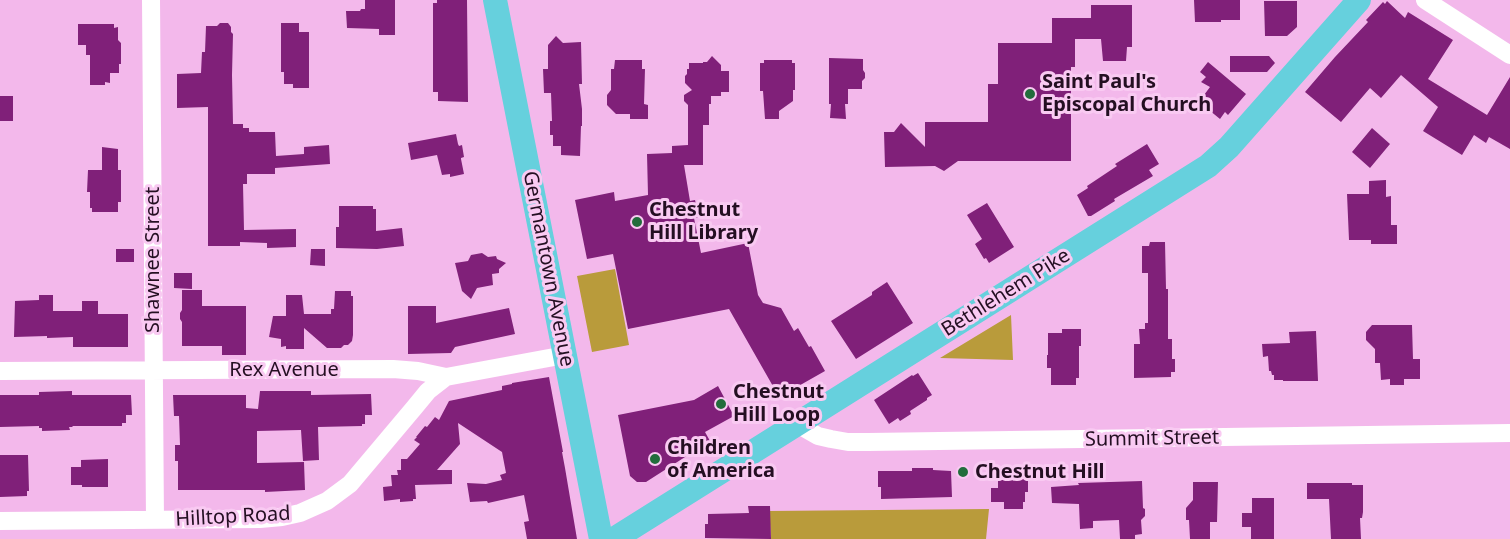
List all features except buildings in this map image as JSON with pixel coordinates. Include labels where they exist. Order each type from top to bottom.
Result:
[{"type":"main road","name":"Germantown Avenue","points":[[495,0],[601,539]]},
{"type":"main road","name":"Bethlehem Pike","points":[[614,539],[1208,166],[1229,147],[1359,0]]},
{"type":"street","name":"Shawnee Street","points":[[151,0],[155,520]]},
{"type":"street","points":[[1425,0],[1510,55]]},
{"type":"street","name":"Rex Avenue","points":[[0,371],[393,369],[446,377],[565,355]]},
{"type":"street","name":"Hilltop Road","points":[[0,520],[260,519],[282,517],[313,509],[350,484],[421,399],[446,377]]},
{"type":"street","name":"Summit Street","points":[[797,424],[818,436],[868,442],[1510,433]]},
{"type":"shaded area","points":[[615,269],[629,345],[592,352],[577,276]]},
{"type":"shaded area","points":[[1011,315],[1013,360],[940,358]]},
{"type":"shaded area","points":[[989,509],[986,539],[769,539],[771,537],[769,511]]},
{"type":"place","name":"Saint Paul's Episcopal Church","points":[[1030,94]]},
{"type":"place","name":"Chestnut Hill Library","points":[[637,222]]},
{"type":"place","name":"Chestnut Hill Loop","points":[[721,404]]},
{"type":"place","name":"Children of America","points":[[655,459]]},
{"type":"place","name":"Chestnut Hill","points":[[963,472]]}]
